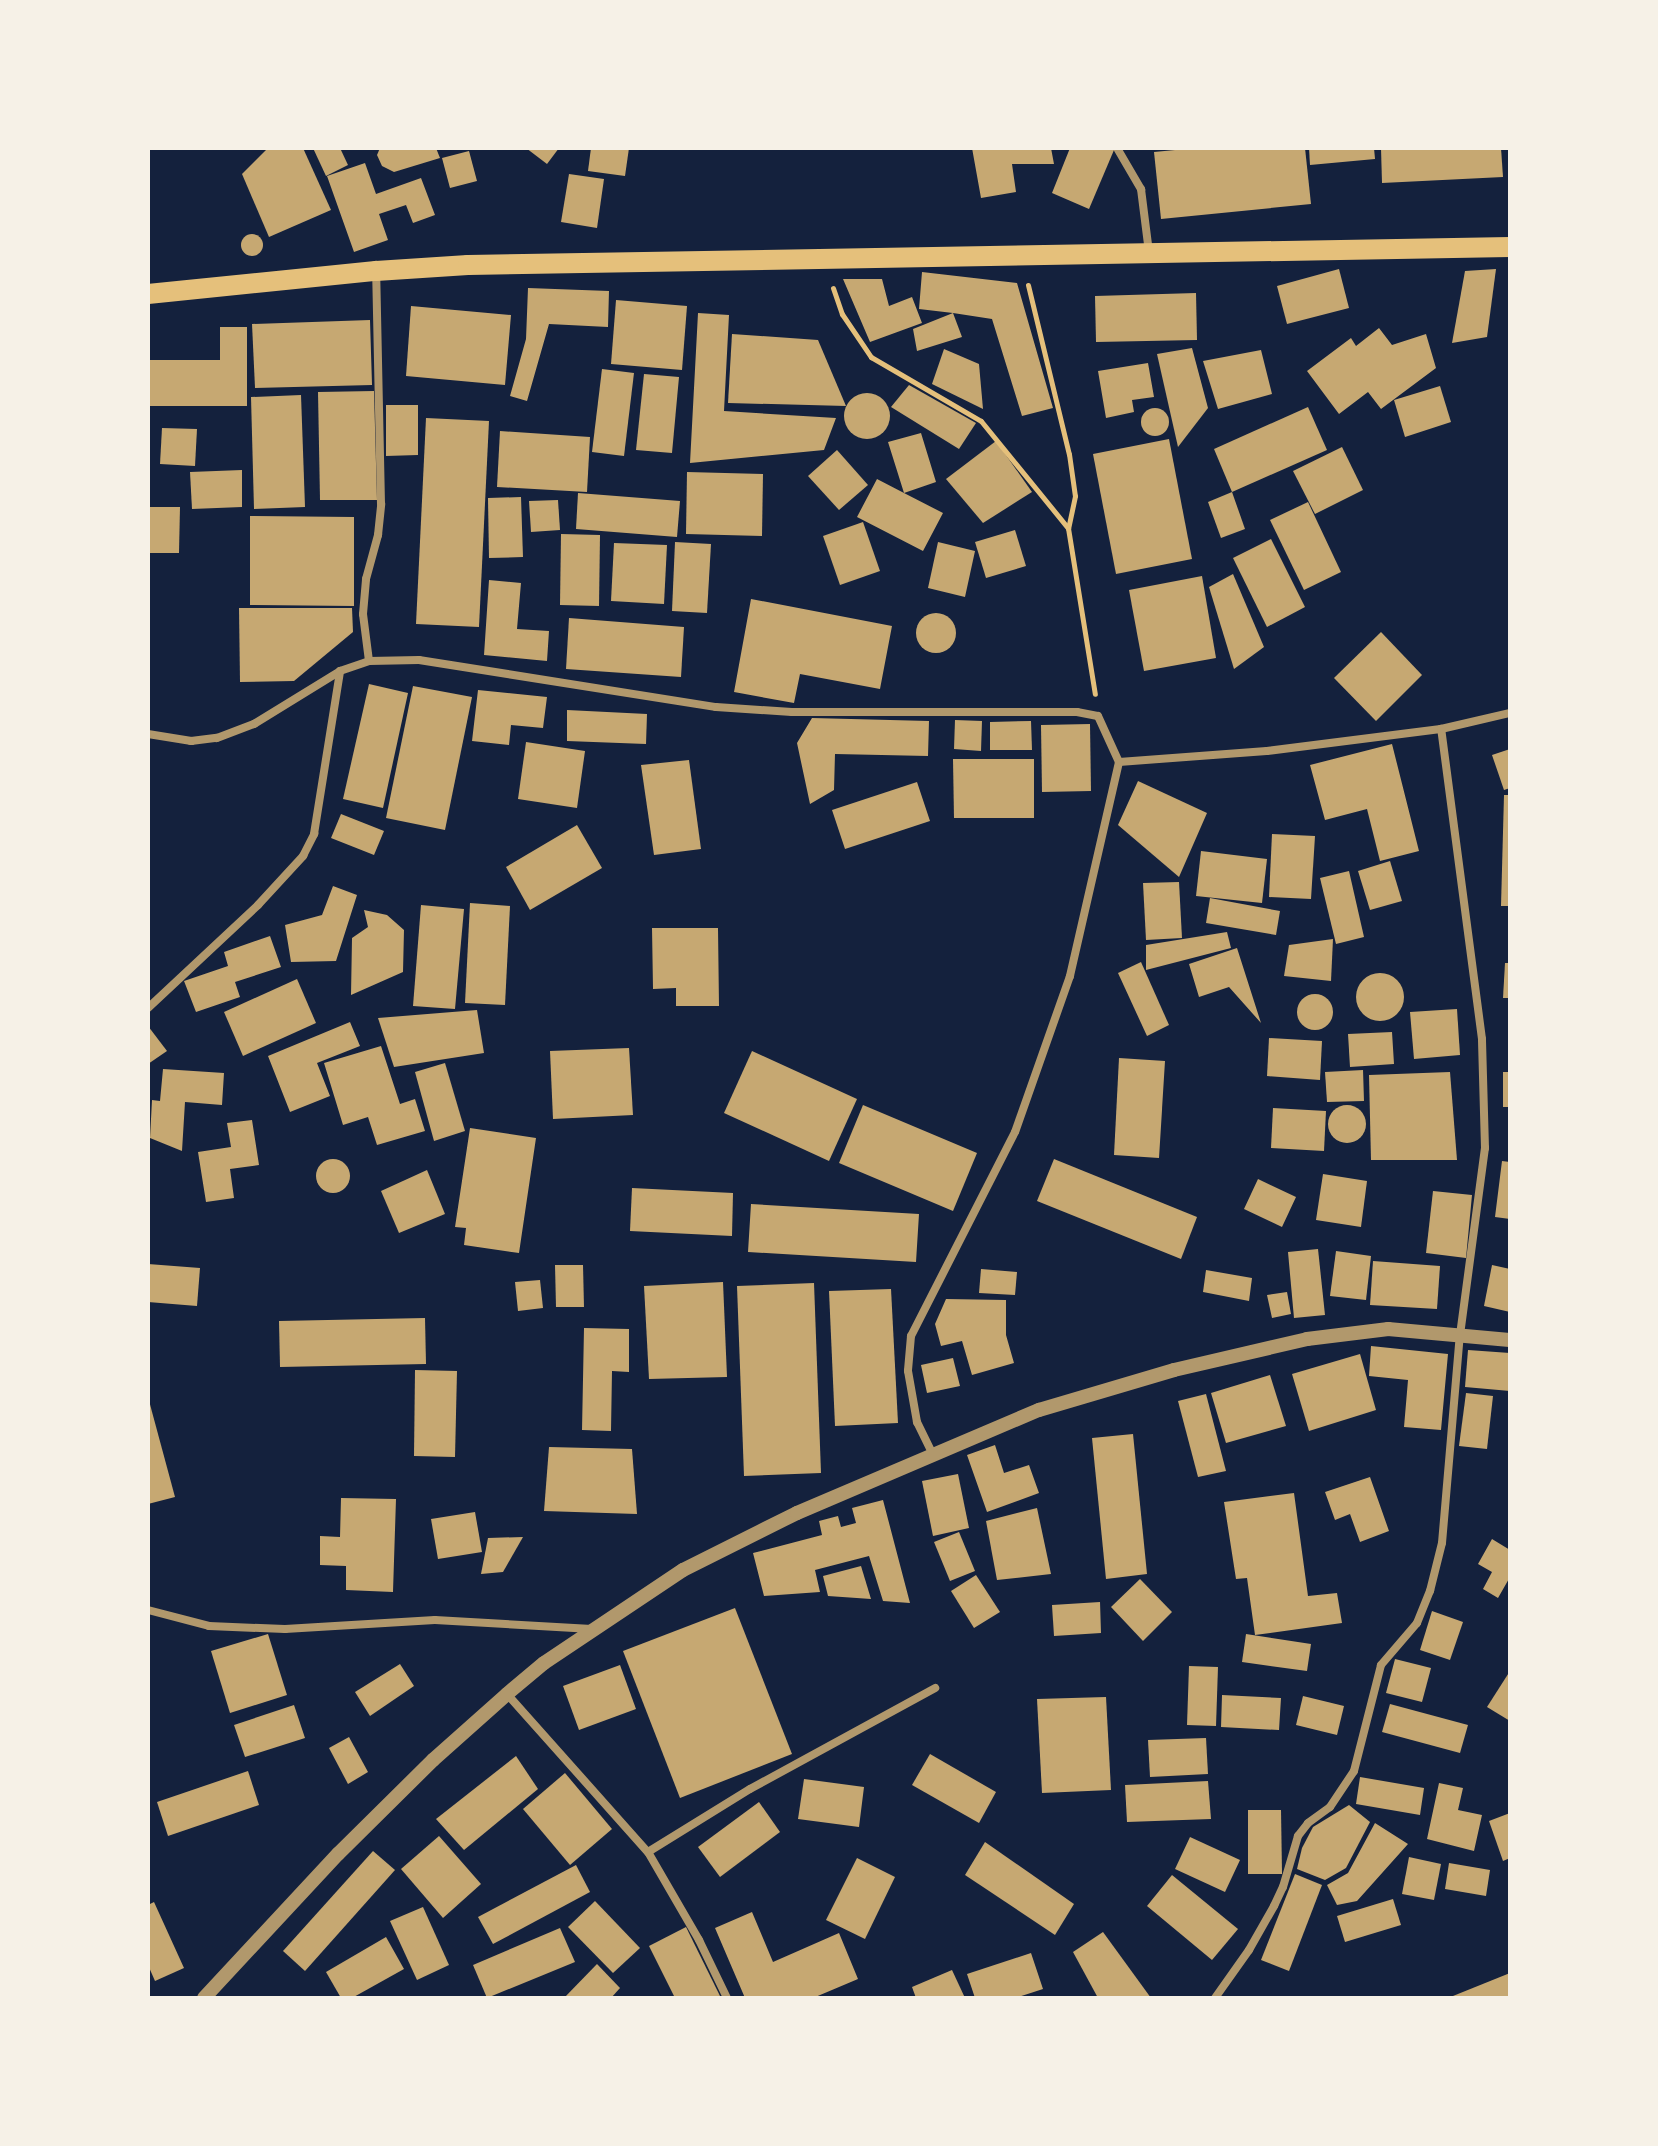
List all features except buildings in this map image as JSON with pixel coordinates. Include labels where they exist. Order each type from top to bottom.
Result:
[{"type":"main road","points":[[148,294],[468,265],[1510,247]]},
{"type":"street","points":[[1117,148],[1141,189],[1150,255]]},
{"type":"street","points":[[369,661],[363,614],[366,579],[378,535],[381,504],[376,271]]},
{"type":"street","points":[[148,734],[191,741],[217,738],[254,724],[340,671],[369,661],[419,660],[716,707],[792,712],[1077,712],[1098,716],[1119,762],[1070,976],[1015,1132],[911,1336],[908,1371],[917,1422],[932,1453]]},
{"type":"street","points":[[148,1008],[258,905],[303,856],[314,834],[340,671]]},
{"type":"street","points":[[1119,762],[1267,751],[1441,729],[1510,713]]},
{"type":"street","points":[[1215,1998],[1249,1950],[1274,1906],[1298,1836],[1308,1823],[1330,1807],[1354,1771],[1381,1665],[1417,1623],[1430,1591],[1442,1543],[1460,1335],[1485,1148],[1482,1039],[1441,729]]},
{"type":"street","points":[[204,1998],[338,1854],[433,1760],[507,1694],[594,1629],[683,1570],[797,1513],[932,1453],[1039,1410],[1174,1370],[1307,1339],[1388,1329],[1510,1340]]},
{"type":"street","points":[[148,1600],[159,1611]]},
{"type":"street","points":[[148,1610],[209,1626],[285,1629],[435,1620],[594,1629]]},
{"type":"street","points":[[648,1852],[750,1789],[935,1688]]},
{"type":"street","points":[[507,1694],[648,1852],[699,1940],[727,1998]]},
{"type":"path","points":[[1021,257],[1069,454],[1075,496],[1068,528],[1098,716]]},
{"type":"path","points":[[823,261],[842,314],[871,357],[887,370],[981,421],[1068,528]]}]
